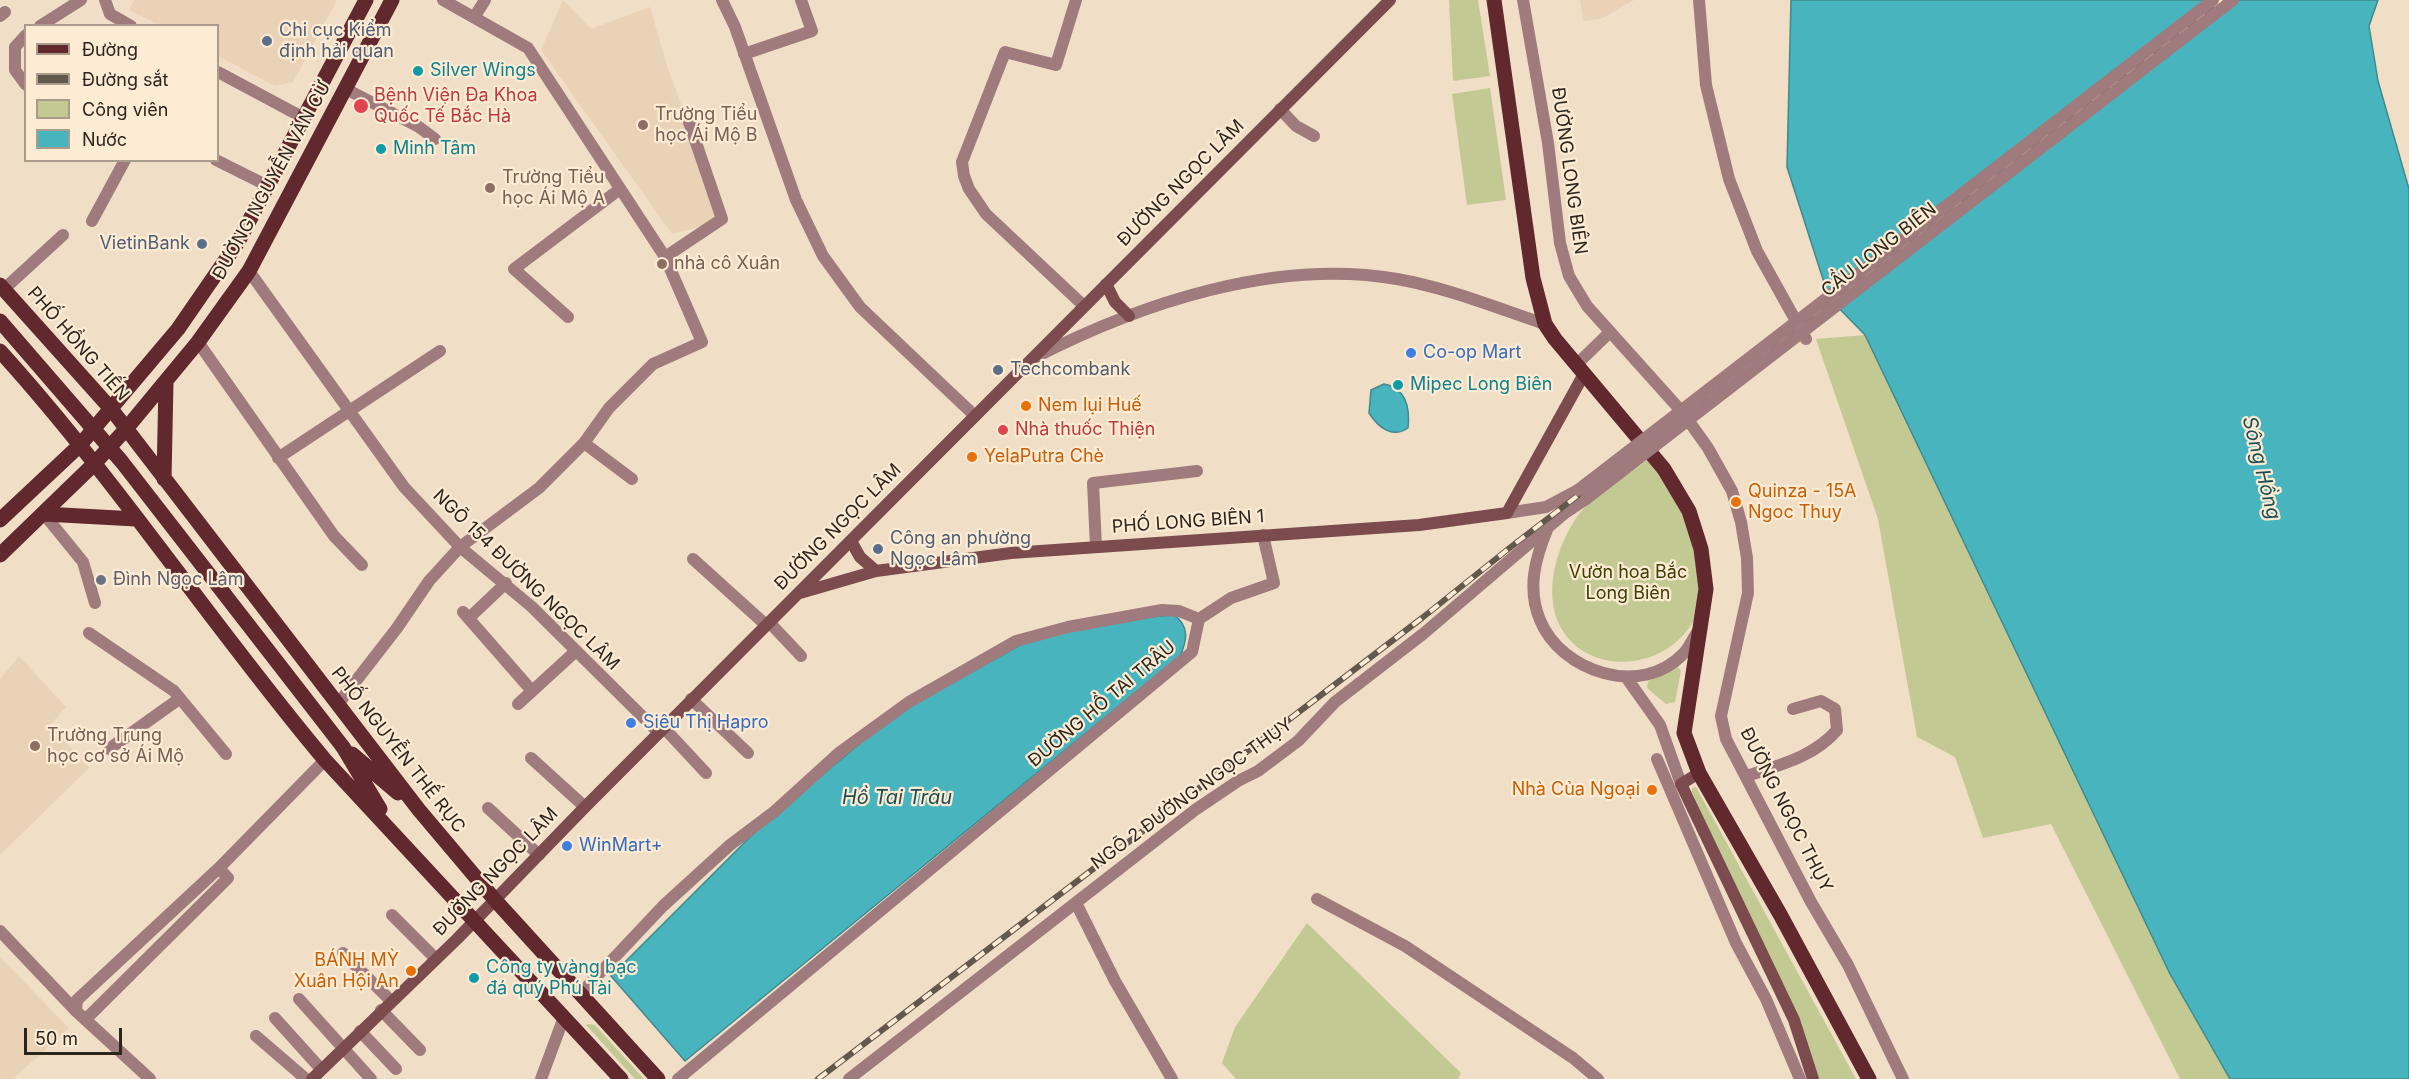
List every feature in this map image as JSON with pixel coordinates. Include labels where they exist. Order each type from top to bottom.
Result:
[{"type":"main road","name":"ĐƯỜNG NGUYỄN VĂN CỪ","points":[[0,520],[80,445],[112,410],[178,329],[238,242],[266,185],[366,0]]},
{"type":"main road","name":"ĐƯỜNG NGUYỄN VĂN CỪ","points":[[0,555],[94,464],[126,429],[198,342],[249,271],[392,0]]},
{"type":"main road","name":"ĐƯỜNG NGỌC LÂM","points":[[312,1079],[476,920],[691,699],[1390,0]]},
{"type":"main road","points":[[1494,0],[1533,278],[1545,324],[1664,469],[1689,511],[1701,549],[1706,589],[1684,733],[1699,773],[1781,916],[1869,1079]]},
{"type":"main road","points":[[1106,284],[1115,302],[1129,316]]},
{"type":"main road","name":"PHỐ HỒNG TIẾN","points":[[2,287],[112,410],[126,429]]},
{"type":"main road","points":[[0,321],[123,462],[343,747],[394,832]]},
{"type":"main road","points":[[0,351],[80,445],[285,713],[325,760],[476,920],[621,1079]]},
{"type":"main road","points":[[1507,513],[1580,369]]},
{"type":"main road","points":[[165,479],[166,382]]},
{"type":"main road","name":"PHỐ NGUYỄN THẾ RỤC","points":[[126,429],[419,810],[495,900],[658,1079]]},
{"type":"main road","name":"PHỐ LONG BIÊN 1","points":[[798,594],[876,571],[1011,553],[1419,525],[1507,513]]},
{"type":"main road","points":[[44,514],[136,519]]},
{"type":"main road","points":[[851,541],[860,557],[876,571]]},
{"type":"main road","points":[[343,747],[419,810]]},
{"type":"main road","points":[[1699,773],[1682,784],[1794,1020],[1813,1079]]},
{"type":"street","points":[[43,24],[81,0]]},
{"type":"street","points":[[105,0],[110,14],[128,24]]},
{"type":"street","points":[[338,704],[397,628],[429,581],[460,547],[539,488],[584,443],[609,408],[653,364],[702,342],[665,257],[528,48],[476,16],[443,0]]},
{"type":"street","points":[[476,16],[485,0]]},
{"type":"street","points":[[722,0],[744,54],[796,200],[823,256],[860,307],[975,416]]},
{"type":"street","points":[[744,54],[812,31],[801,0]]},
{"type":"street","points":[[1076,0],[1056,65],[1005,52],[962,162],[969,189],[986,214],[1084,306]]},
{"type":"street","name":"ĐƯỜNG LONG BIÊN","points":[[1524,0],[1546,132],[1563,259],[1577,292],[1609,333],[1683,413]]},
{"type":"street","points":[[1699,0],[1706,85],[1726,169],[1757,250],[1806,339]]},
{"type":"street","name":"CẦU LONG BIÊN","points":[[1548,529],[1582,494],[2212,0]]},
{"type":"street","name":"CẦU LONG BIÊN","points":[[1582,494],[2233,0]]},
{"type":"street","points":[[24,37],[15,46],[15,70],[24,82]]},
{"type":"street","points":[[219,73],[304,118]]},
{"type":"street","points":[[346,89],[419,127],[435,139]]},
{"type":"street","points":[[1280,109],[1296,126],[1314,136]]},
{"type":"street","points":[[665,257],[722,219],[689,122]]},
{"type":"street","points":[[92,221],[124,162]]},
{"type":"street","points":[[219,162],[266,185]]},
{"type":"street","points":[[568,317],[514,269],[620,189]]},
{"type":"street","points":[[2,287],[63,235]]},
{"type":"street","name":"NGÕ 154 ĐƯỜNG NGỌC LÂM","points":[[249,271],[351,410],[404,487],[460,547],[506,583],[706,773]]},
{"type":"street","points":[[1030,360],[1088,331],[1129,316],[1210,291],[1287,275],[1335,274],[1396,279],[1445,291],[1545,324]]},
{"type":"street","points":[[1580,369],[1609,333]]},
{"type":"street","points":[[198,342],[334,536],[362,565]]},
{"type":"street","points":[[278,458],[440,351]]},
{"type":"street","name":"ĐƯỜNG NGỌC THỤY","points":[[1683,413],[1708,448],[1732,491],[1741,522],[1747,558],[1748,593],[1721,716],[1726,739],[1811,902],[1848,965],[1903,1079]]},
{"type":"street","points":[[584,443],[632,478]]},
{"type":"street","points":[[1096,546],[1093,483],[1197,471]]},
{"type":"street","name":"PHỐ LONG BIÊN 1","points":[[1507,513],[1546,507],[1582,494]]},
{"type":"street","points":[[44,514],[83,562],[96,603]]},
{"type":"street","points":[[1548,529],[1533,576],[1540,619],[1548,635],[1583,667],[1626,677],[1644,675],[1669,664],[1683,654],[1702,626]]},
{"type":"street","name":"NGÕ 2 ĐƯỜNG NGỌC THỤY","points":[[849,1079],[1195,810],[1238,781],[1258,771],[1298,741],[1335,702],[1423,634],[1548,529]]},
{"type":"street","points":[[1199,619],[1231,598],[1274,583],[1263,535]]},
{"type":"street","points":[[693,559],[801,656]]},
{"type":"street","points":[[506,583],[466,615],[532,691]]},
{"type":"street","name":"ĐƯỜNG HỒ TAI TRÂU","points":[[580,994],[663,906],[730,845],[775,811],[840,752],[909,702],[1017,640],[1037,634],[1162,610],[1179,611],[1199,619],[1192,652],[678,1079]]},
{"type":"street","points":[[89,633],[174,692],[226,754]]},
{"type":"street","points":[[518,704],[576,651]]},
{"type":"street","points":[[1626,677],[1660,725],[1682,784]]},
{"type":"street","points":[[109,749],[179,699]]},
{"type":"street","points":[[691,699],[748,753]]},
{"type":"street","points":[[1747,776],[1800,758],[1827,742],[1837,730],[1835,710],[1821,701],[1793,709]]},
{"type":"street","points":[[1660,725],[1684,733]]},
{"type":"street","points":[[531,758],[585,807]]},
{"type":"street","points":[[1657,759],[1736,943],[1766,999],[1800,1079]]},
{"type":"street","points":[[81,1015],[77,1000],[219,868],[325,760]]},
{"type":"street","points":[[488,808],[539,855]]},
{"type":"street","points":[[81,1015],[228,879],[219,868]]},
{"type":"street","points":[[1317,899],[1405,946],[1538,1034],[1598,1079]]},
{"type":"street","points":[[1076,903],[1115,981],[1172,1079]]},
{"type":"street","points":[[392,915],[436,959]]},
{"type":"street","points":[[0,931],[81,1015],[150,1079]]},
{"type":"street","points":[[343,953],[391,1001]]},
{"type":"street","points":[[299,999],[371,1079]]},
{"type":"street","points":[[381,1010],[420,1050]]},
{"type":"street","points":[[541,1079],[564,1017]]},
{"type":"street","points":[[275,1018],[321,1069]]},
{"type":"street","points":[[360,1031],[396,1069]]},
{"type":"street","points":[[256,1036],[306,1079]]},
{"type":"shaded area","name":"Chi cục Kiểm định hải quan","points":[[134,0],[337,0],[293,82],[275,86],[219,57],[219,24],[157,24],[129,10]]},
{"type":"shaded area","name":"Trường Tiểu học Ái Mộ B","points":[[563,0],[591,29],[650,7],[667,66],[703,163],[718,222],[672,234],[541,50]]},
{"type":"shaded area","points":[[1580,0],[1634,0],[1601,19],[1583,21]]},
{"type":"shaded area","name":"Trường Trung học cơ sở Ái Mộ","points":[[19,656],[66,707],[50,725],[89,768],[0,855],[0,679]]},
{"type":"shaded area","points":[[0,957],[69,1028],[13,1079],[0,1079]]},
{"type":"green space","points":[[1449,0],[1478,0],[1490,76],[1453,81]]},
{"type":"green space","points":[[1490,88],[1506,200],[1467,205],[1452,94]]},
{"type":"green space","points":[[1865,335],[2170,974],[2230,1079],[2180,1079],[2051,824],[1983,838],[1955,757],[1917,737],[1878,519],[1816,339]]},
{"type":"green space","name":"Vườn hoa Bắc Long Biên","points":[[1649,459],[1671,481],[1680,495],[1706,589],[1700,607],[1685,634],[1663,651],[1637,660],[1611,661],[1586,653],[1567,636],[1555,612],[1553,579],[1564,539],[1580,512],[1601,493]]},
{"type":"green space","points":[[1678,667],[1681,671],[1675,702],[1666,704],[1647,688],[1648,681]]},
{"type":"green space","points":[[1696,787],[1856,1079],[1819,1079],[1692,792],[1692,788]]},
{"type":"green space","points":[[1307,923],[1461,1073],[1458,1079],[1236,1079],[1222,1063],[1235,1027]]},
{"type":"green space","points":[[586,1025],[595,1025],[644,1079],[635,1079]]},
{"type":"water","name":"Sông Hồng","points":[[1791,0],[2378,0],[2369,26],[2378,81],[2409,189],[2409,1079],[2230,1079],[2170,974],[1865,335],[1829,298],[1787,167]]},
{"type":"water","points":[[1384,384],[1397,390],[1405,400],[1408,428],[1402,431],[1386,430],[1369,413],[1371,390]]},
{"type":"water","name":"Hồ Tai Trâu","points":[[1174,615],[1183,624],[1186,634],[1180,656],[685,1061],[611,976],[759,828],[894,715],[1031,639],[1137,618]]},
{"type":"railway","points":[[818,1079],[1422,618],[1512,546],[2223,0]]},
{"type":"place","name":"Chi cục Kiểm định hải quan","points":[[267,41]]},
{"type":"place","name":"Silver Wings","points":[[418,71]]},
{"type":"place","name":"Bệnh Viện Đa Khoa Quốc Tế Bắc Hà","points":[[361,106]]},
{"type":"place","name":"Trường Tiểu học Ái Mộ B","points":[[643,125]]},
{"type":"place","name":"Minh Tâm","points":[[381,149]]},
{"type":"place","name":"Trường Tiểu học Ái Mộ A","points":[[490,188]]},
{"type":"place","name":"VietinBank","points":[[202,244]]},
{"type":"place","name":"nhà cô Xuân","points":[[662,264]]},
{"type":"place","name":"Co-op Mart","points":[[1411,353]]},
{"type":"place","name":"Techcombank","points":[[998,370]]},
{"type":"place","name":"Mipec Long Biên","points":[[1398,385]]},
{"type":"place","name":"Nem lụi Huế","points":[[1026,406]]},
{"type":"place","name":"Nhà thuốc Thiện","points":[[1003,430]]},
{"type":"place","name":"YelaPutra Chè","points":[[972,457]]},
{"type":"place","name":"Quinza - 15A Ngoc Thuy","points":[[1736,502]]},
{"type":"place","name":"Công an phường Ngọc Lâm","points":[[878,549]]},
{"type":"place","name":"Đình Ngọc Lâm","points":[[101,580]]},
{"type":"place","name":"Siêu Thị Hapro","points":[[631,723]]},
{"type":"place","name":"Trường Trung học cơ sở Ái Mộ","points":[[35,746]]},
{"type":"place","name":"Nhà Của Ngoại","points":[[1652,790]]},
{"type":"place","name":"WinMart+","points":[[567,846]]},
{"type":"place","name":"BÁNH MỲ Xuân Hội An","points":[[411,971]]},
{"type":"place","name":"Công ty vàng bạc đá quý Phú Tài","points":[[474,978]]}]
